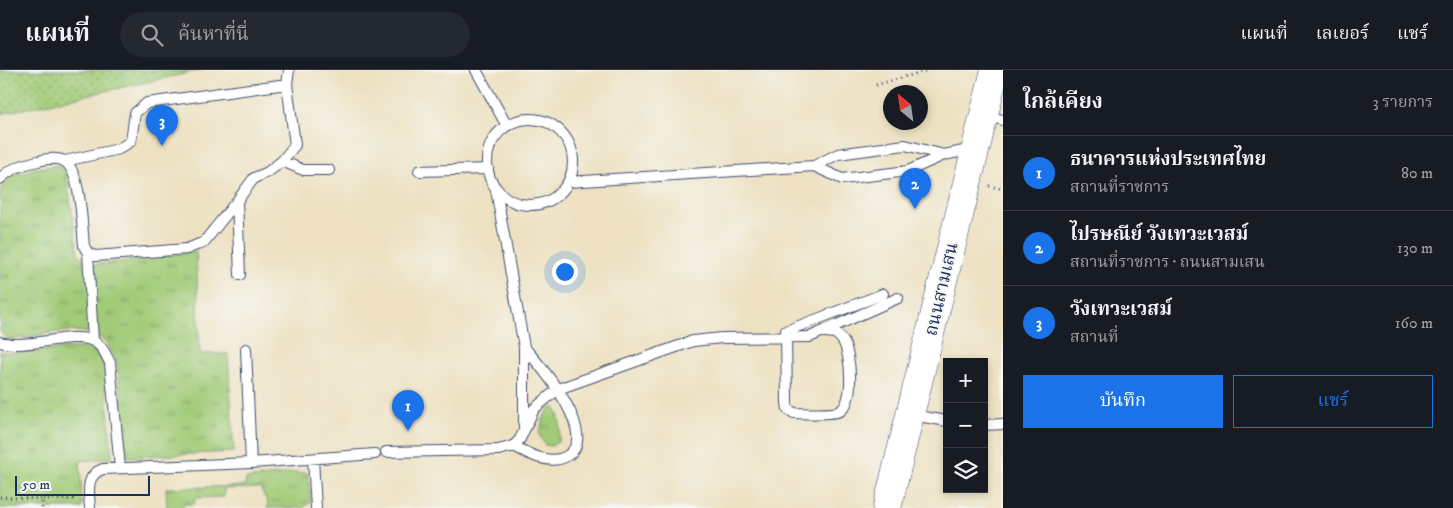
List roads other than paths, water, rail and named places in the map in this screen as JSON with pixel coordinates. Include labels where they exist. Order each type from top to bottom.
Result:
[{"type":"main road","name":"ถนนสามเสน","points":[[887,508],[975,149],[993,118],[995,70]]},
{"type":"lane","points":[[88,253],[96,256],[187,249],[204,242],[254,178],[268,172],[282,161],[295,145],[287,84],[289,70]]},
{"type":"lane","points":[[476,70],[506,126]]},
{"type":"lane","points":[[0,179],[7,172],[32,162],[51,158],[65,162],[119,149],[131,141],[135,114],[147,103],[287,84]]},
{"type":"lane","points":[[496,190],[507,199],[520,204],[534,205],[554,198],[568,182],[573,169],[573,155],[568,141],[560,130],[548,122],[534,119],[520,120],[506,126],[496,135],[489,148],[489,177],[496,190],[524,346],[524,430]]},
{"type":"lane","points":[[568,182],[814,166],[838,154],[905,145],[944,155]]},
{"type":"lane","points":[[814,166],[842,179],[908,171],[944,155],[975,149]]},
{"type":"lane","points":[[282,161],[303,170],[329,170]]},
{"type":"lane","points":[[65,162],[74,173],[84,246],[88,253],[93,341]]},
{"type":"lane","points":[[419,171],[488,169]]},
{"type":"lane","points":[[236,201],[240,275]]},
{"type":"lane","points":[[786,334],[883,294]]},
{"type":"lane","points":[[821,332],[898,298]]},
{"type":"lane","points":[[514,446],[534,409],[558,389],[693,341],[786,334],[836,332],[843,341],[847,352],[850,394],[847,405],[838,412],[794,413],[788,408],[786,334]]},
{"type":"lane","points":[[0,342],[12,345],[70,339],[93,341],[102,348],[110,362],[120,468]]},
{"type":"lane","points":[[386,452],[498,450],[514,446],[534,457],[563,458],[572,453],[577,442],[573,415],[558,389],[524,346]]},
{"type":"lane","points":[[246,349],[251,463]]},
{"type":"lane","points":[[911,415],[943,420]]},
{"type":"lane","points":[[988,425],[1003,424]]},
{"type":"lane","points":[[90,503],[89,480],[95,472],[120,468],[251,463],[375,454]]},
{"type":"lane","points":[[314,459],[316,508]]},
{"type":"place","name":"วังเทวะเวสม์","points":[[162,146]]},
{"type":"place","name":"ไปรษณีย์ วังเทวะเวสม์","points":[[915,209]]},
{"type":"place","name":"ธนาคารแห่งประเทศไทย","points":[[408,431]]}]
